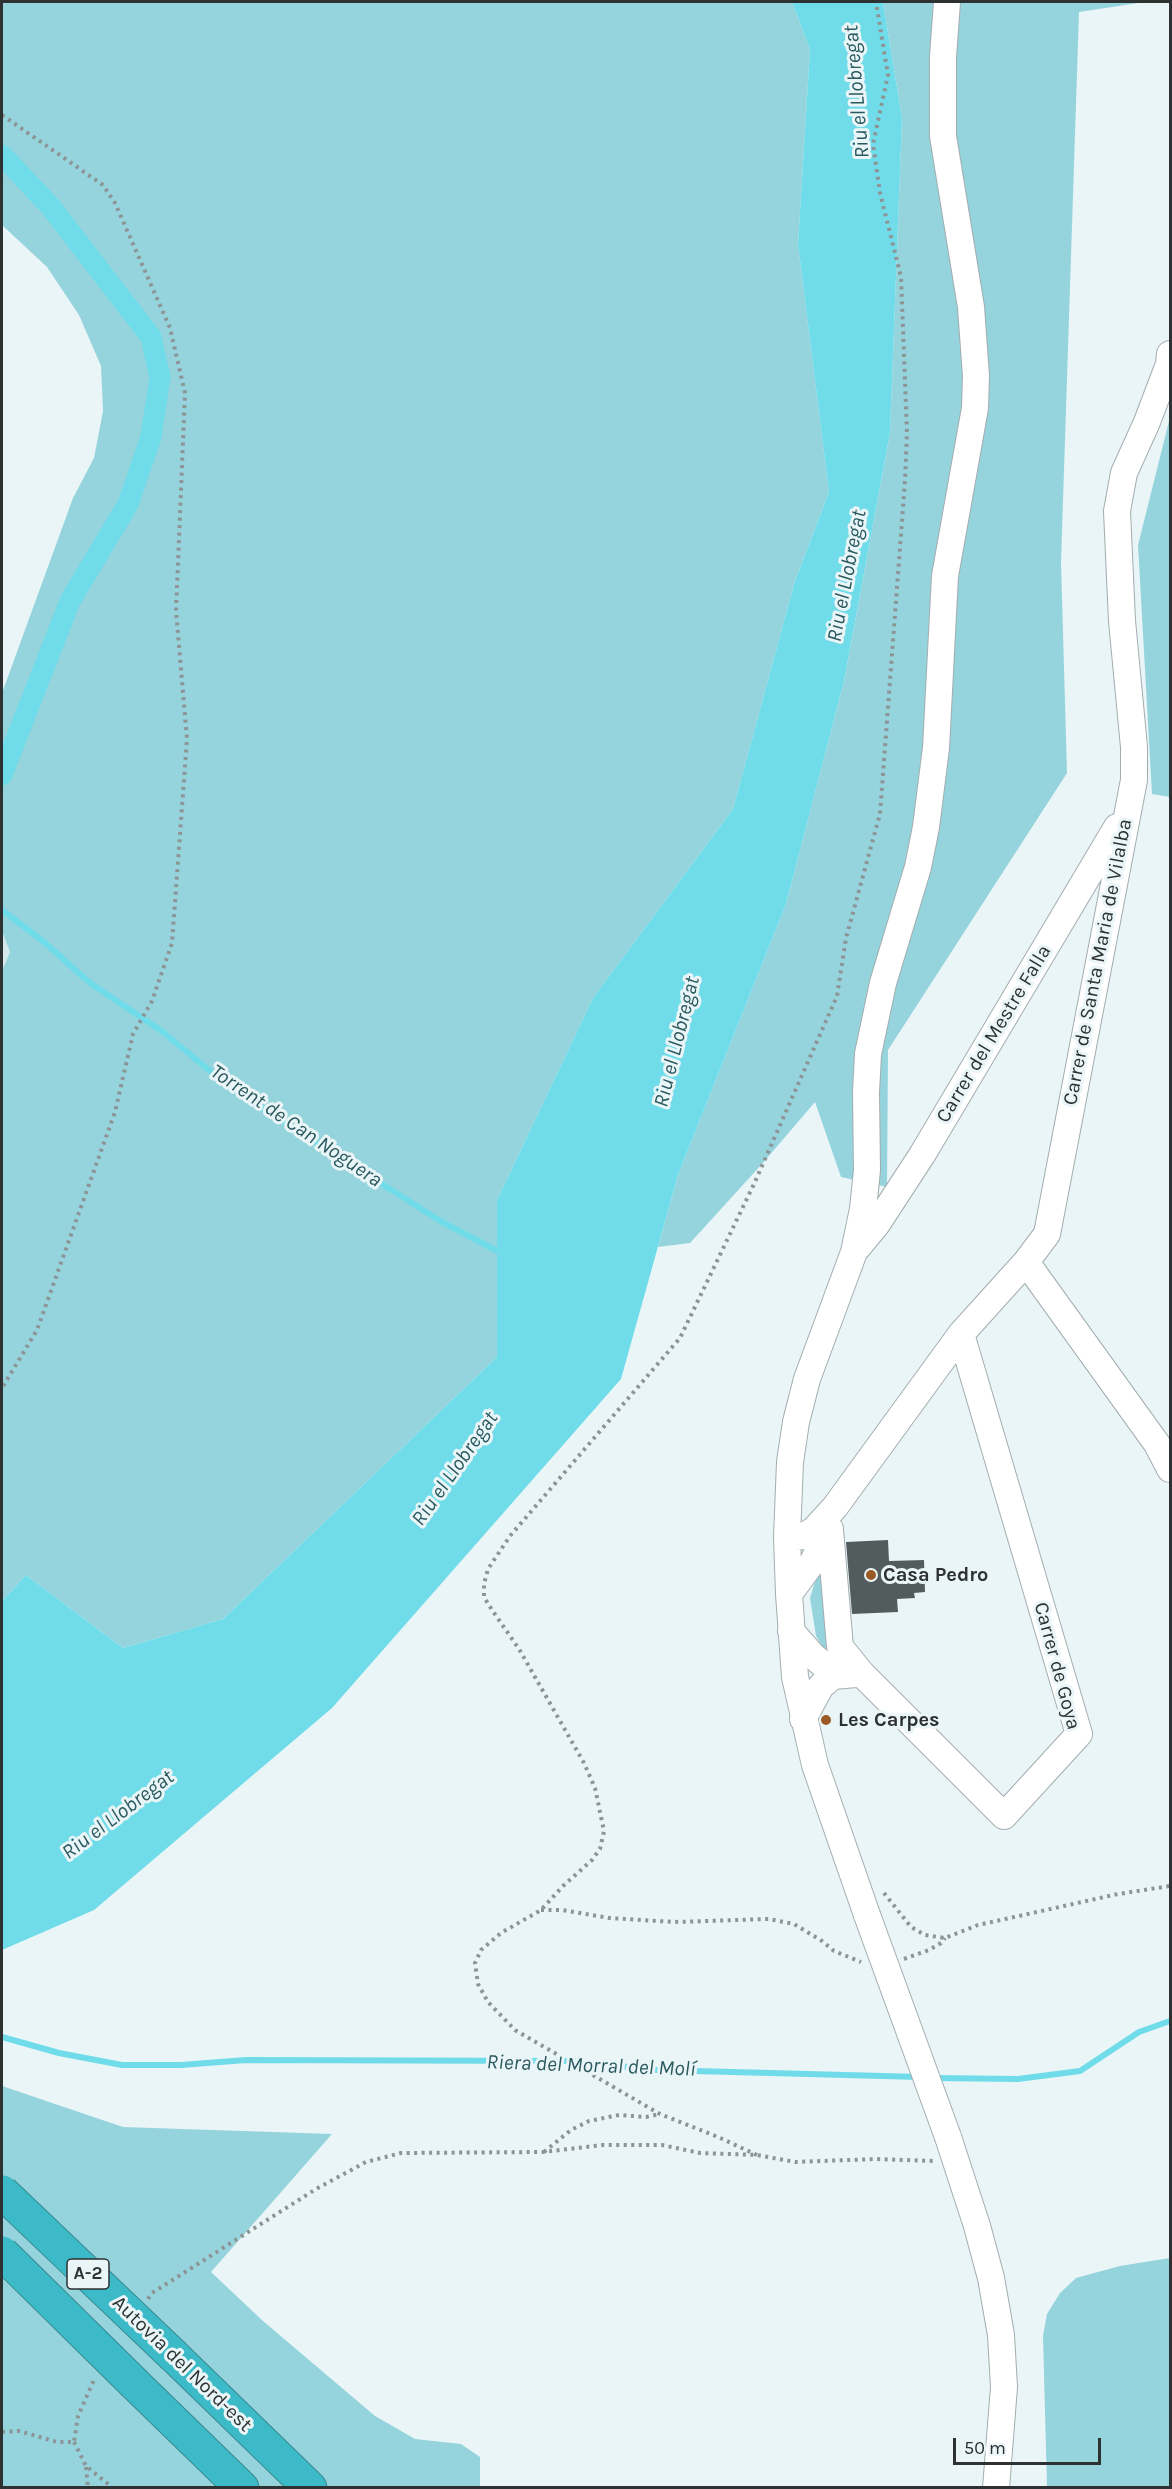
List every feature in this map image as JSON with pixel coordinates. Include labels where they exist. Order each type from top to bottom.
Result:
[{"type":"highway","name":"Autovia del Nord-est","points":[[2,2192],[310,2487]]},
{"type":"highway","name":"A-2","points":[[2,2253],[242,2487]]},
{"type":"street","points":[[947,2],[943,57],[944,136],[971,307],[976,376],[975,408],[945,576],[936,748],[926,827],[918,867],[883,982],[868,1054],[867,1170],[863,1209],[854,1252],[807,1379],[796,1422],[790,1462],[789,1594],[795,1677],[814,1765],[957,2162],[991,2278],[1000,2335],[1004,2387],[996,2487]]},
{"type":"street","name":"Carrer de Santa Maria de Vilalba","points":[[789,1594],[812,1563],[832,1518],[961,1334],[1026,1262],[1047,1234],[1134,780],[1134,747],[1122,621],[1117,511],[1124,473],[1147,422],[1169,364],[1170,354]]},
{"type":"street","name":"Carrer del Mestre Falla","points":[[854,1252],[877,1224],[922,1155],[1127,810]]},
{"type":"street","points":[[1026,1262],[1158,1444],[1170,1469]]},
{"type":"street","name":"Carrer de Goya","points":[[832,1518],[840,1647],[862,1674],[1004,1816],[1079,1734],[961,1334]]},
{"type":"street","name":"Carrer de Santa Maria de Vilalba","points":[[788,1537],[804,1536],[832,1518]]},
{"type":"street","points":[[791,1631],[826,1667],[862,1674]]},
{"type":"street","points":[[803,1719],[822,1686],[833,1676],[862,1674]]},
{"type":"path","points":[[757,2155],[660,2114],[515,2030],[488,2002],[478,1984],[475,1963],[480,1950],[501,1933],[541,1910],[592,1860],[600,1849],[604,1832],[594,1788],[584,1763],[519,1649],[484,1597],[484,1584],[488,1569],[510,1536],[680,1338],[754,1184],[837,996],[846,938],[880,814],[907,433],[901,277],[880,193],[873,144],[888,75],[876,2]]},
{"type":"path","points":[[2,115],[103,185],[115,203],[170,328],[186,393],[176,611],[187,739],[172,943],[152,1001],[133,1034],[115,1112],[37,1330],[2,1388]]},
{"type":"path","points":[[900,1960],[929,1950],[945,1938],[978,1925],[1118,1894],[1170,1886]]},
{"type":"path","points":[[880,1889],[911,1927],[925,1935],[945,1938]]},
{"type":"path","points":[[541,1910],[562,1910],[609,1918],[674,1922],[769,1919],[794,1924],[834,1951],[858,1962],[868,1962]]},
{"type":"path","points":[[543,2152],[571,2130],[589,2121],[619,2115],[660,2114]]},
{"type":"path","points":[[146,2302],[152,2293],[316,2189],[366,2162],[401,2153],[543,2152],[603,2145],[662,2145],[700,2152],[757,2155],[795,2162],[876,2159],[957,2162]]},
{"type":"path","points":[[88,2487],[86,2466],[75,2442],[78,2416],[98,2375]]},
{"type":"path","points":[[2,2432],[19,2431],[57,2442],[75,2442]]},
{"type":"path","points":[[86,2466],[113,2487]]},
{"type":"shaded area","points":[[2,2],[792,2],[810,49],[798,244],[829,492],[795,581],[733,809],[593,998],[497,1200],[497,1357],[223,1619],[123,1648],[26,1575],[2,1601],[2,971],[10,952],[2,931],[2,693],[73,498],[94,458],[103,411],[101,366],[79,315],[47,267],[2,225]]},
{"type":"shaded area","points":[[883,2],[1145,2],[1079,12],[1061,562],[1067,773],[888,1050],[887,1187],[841,1177],[815,1102],[690,1243],[658,1247],[678,1175],[786,904],[844,681],[890,433],[902,118]]},
{"type":"shaded area","points":[[1170,417],[1170,797],[1152,794],[1138,545]]},
{"type":"shaded area","points":[[2,931],[10,952],[2,971]]},
{"type":"shaded area","points":[[820,1565],[832,1641],[827,1654],[816,1636],[810,1598]]},
{"type":"shaded area","points":[[2,2086],[123,2127],[332,2134],[211,2272],[263,2321],[375,2416],[415,2439],[461,2444],[480,2457],[480,2487],[2,2487]]},
{"type":"shaded area","points":[[1170,2258],[1170,2487],[1047,2487],[1043,2336],[1047,2314],[1060,2293],[1076,2278],[1120,2266]]},
{"type":"water","name":"Riu el Llobregat","points":[[792,2],[883,2],[902,118],[890,433],[844,681],[786,904],[678,1175],[621,1379],[332,1708],[94,1910],[2,1950],[2,1601],[26,1575],[123,1648],[223,1619],[497,1357],[497,1200],[593,998],[733,809],[795,581],[829,492],[798,244],[810,49]]},
{"type":"building","points":[[888,1540],[889,1561],[924,1560],[925,1592],[914,1593],[915,1598],[897,1599],[898,1612],[852,1614],[846,1542]]},
{"type":"waterway","points":[[2,155],[50,206],[151,337],[160,377],[151,437],[128,504],[70,601],[2,775]]},
{"type":"waterway","name":"Torrent de Can Noguera","points":[[2,910],[44,942],[90,983],[163,1032],[210,1071],[262,1108],[442,1222],[505,1255]]},
{"type":"waterway","name":"Riera del Morral del Molí","points":[[933,2078],[1018,2079],[1080,2071],[1139,2032],[1170,2021]]},
{"type":"waterway","name":"Riera del Morral del Molí","points":[[2,2037],[59,2053],[122,2065],[181,2065],[246,2060],[571,2061],[657,2070],[920,2077]]},
{"type":"place","name":"Casa Pedro","points":[[871,1575]]},
{"type":"place","name":"Les Carpes","points":[[826,1720]]}]
